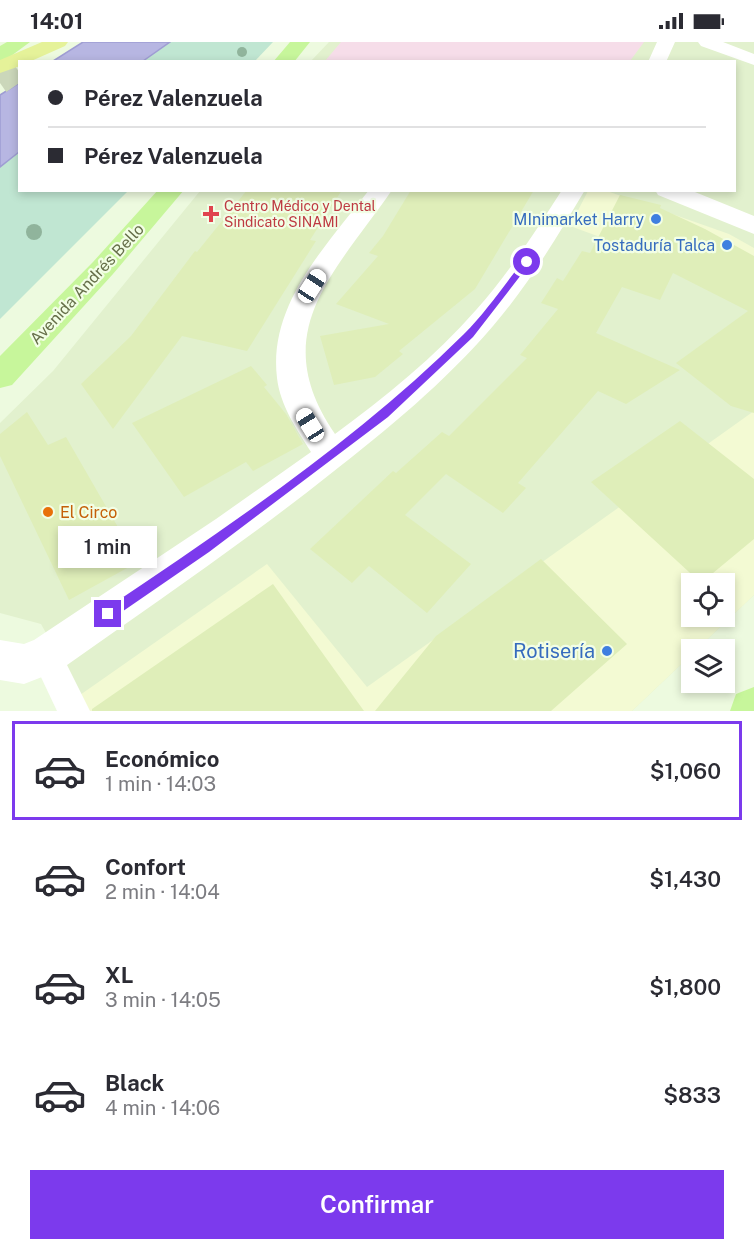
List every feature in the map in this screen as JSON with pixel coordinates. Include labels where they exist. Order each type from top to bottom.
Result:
[{"type":"highway","points":[[0,68],[58,42]]},
{"type":"highway","points":[[38,60],[68,42]]},
{"type":"highway","points":[[0,81],[18,71]]},
{"type":"main road","points":[[0,55],[20,42]]},
{"type":"main road","points":[[285,60],[300,42]]},
{"type":"main road","name":"Avenida Andrés Bello","points":[[0,376],[96,276],[170,192]]},
{"type":"street","points":[[658,60],[666,42]]},
{"type":"street","points":[[707,42],[754,60]]},
{"type":"street","points":[[332,455],[303,414],[294,393],[290,365],[291,339],[295,322],[312,286],[380,192]]},
{"type":"street","points":[[0,660],[24,664],[46,656],[205,548],[384,414],[469,335],[512,284],[573,192]]},
{"type":"street","points":[[673,192],[754,226]]},
{"type":"street","points":[[46,656],[74,711]]},
{"type":"shaded area","points":[[88,42],[273,42],[256,60],[64,60]]},
{"type":"shaded area","points":[[329,42],[754,42],[754,595],[735,613],[735,573],[681,573],[681,627],[720,627],[708,639],[681,639],[681,664],[632,711],[80,695],[41,624],[0,613],[0,423],[53,371],[199,192],[736,192],[736,60],[312,60]]},
{"type":"shaded area","points":[[341,42],[644,42],[631,60],[326,60]]},
{"type":"shaded area","points":[[18,91],[18,192],[127,192],[0,319],[0,103]]},
{"type":"shaded area","points":[[587,192],[610,192],[729,234],[754,248],[754,302],[712,278],[570,226]]},
{"type":"shaded area","points":[[754,411],[754,595],[735,613],[735,573],[681,573],[681,627],[720,627],[708,639],[681,639],[681,664],[632,711],[86,711],[80,695],[267,564],[367,687]]},
{"type":"water","points":[[83,42],[170,42],[144,60],[55,60]]},
{"type":"water","points":[[18,84],[18,153],[0,167],[0,95]]},
{"type":"building","points":[[245,192],[341,192],[310,240],[316,241],[247,351],[182,336],[113,429],[81,384],[131,336],[195,251],[197,252]]},
{"type":"building","points":[[410,192],[533,192],[475,289],[399,351],[403,354],[375,377],[334,385],[320,336],[389,324],[336,304],[378,256],[369,253],[383,236]]},
{"type":"building","points":[[620,195],[661,205],[660,208],[754,256],[754,413],[731,406],[676,363],[748,311],[673,273],[660,300],[622,287],[596,333],[680,370],[626,404],[598,391],[518,483],[526,488],[503,513],[446,474],[405,515],[471,564],[427,613],[369,566],[352,583],[310,549],[393,471],[396,473],[442,432],[449,436],[527,358],[520,355],[558,309],[541,303],[557,278],[563,281],[582,251],[590,253]]},
{"type":"building","points":[[251,366],[267,385],[264,387],[286,414],[303,444],[253,471],[246,462],[184,497],[132,423]]},
{"type":"building","points":[[27,412],[48,445],[66,437],[138,562],[69,600],[0,456],[0,434]]},
{"type":"building","points":[[680,421],[754,479],[754,539],[713,573],[690,573],[591,482]]},
{"type":"building","points":[[541,559],[627,644],[551,711],[375,711],[436,636]]},
{"type":"building","points":[[273,584],[364,711],[92,711],[92,709]]},
{"type":"tunnel","points":[[0,83],[18,70]]},
{"type":"place","name":"Centro Médico y Dental Sindicato SINAMI","points":[[211,214]]},
{"type":"place","name":"MInimarket Harry","points":[[656,219]]},
{"type":"place","name":"Tostaduría Talca","points":[[727,245]]},
{"type":"place","name":"El Circo","points":[[48,512]]},
{"type":"place","name":"Rotisería","points":[[607,651]]},
{"type":"route","points":[[108,614],[205,548],[384,414],[469,335],[512,284],[527,262]]}]
